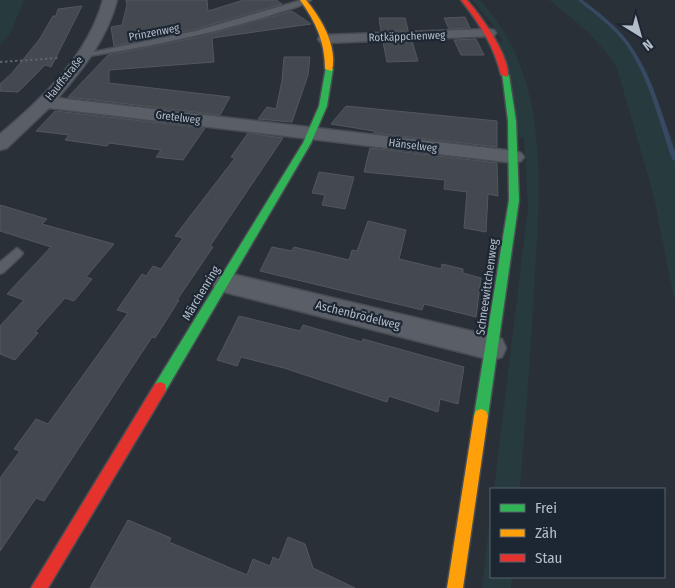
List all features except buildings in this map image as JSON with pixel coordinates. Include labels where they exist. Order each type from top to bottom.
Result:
[{"type":"street","name":"Hauffstraße","points":[[0,144],[45,102],[83,56],[99,32],[107,15],[110,0]]},
{"type":"street","name":"Märchenring","points":[[39,588],[224,282],[311,133],[322,108],[328,82],[328,53],[317,19],[305,0]]},
{"type":"street","name":"Schneewittchenweg","points":[[455,588],[514,200],[514,157],[505,76],[489,33],[480,17],[464,0]]},
{"type":"street","name":"Rotkäppchenweg","points":[[325,39],[489,33]]},
{"type":"street","name":"Gretelweg","points":[[45,102],[311,133]]},
{"type":"street","name":"Hänselweg","points":[[311,133],[514,157]]},
{"type":"street","name":"Aschenbrödelweg","points":[[224,282],[492,348]]},
{"type":"lane","name":"Prinzenweg","points":[[83,56],[147,45],[249,21],[305,0]]},
{"type":"lane","points":[[0,269],[17,253]]},
{"type":"path","points":[[0,62],[83,56]]},
{"type":"green space","points":[[0,0],[24,0],[11,32],[0,45]]},
{"type":"green space","points":[[472,0],[480,0],[503,31],[520,64],[530,100],[536,137],[539,175],[531,339],[520,488],[494,488],[528,208],[524,138],[519,137],[498,42],[503,41],[491,22]]},
{"type":"green space","points":[[549,0],[583,0],[598,11],[629,42],[647,71],[675,147],[675,302],[654,197],[617,68],[595,39]]},
{"type":"green space","points":[[490,517],[490,578],[512,578],[511,588],[482,588]]},
{"type":"waterway","points":[[580,0],[616,30],[634,54],[648,82],[675,159]]},
{"type":"traffic: fast","points":[[160,388],[307,143],[323,106],[329,69]]},
{"type":"traffic: fast","points":[[481,416],[514,200],[512,121],[505,75]]},
{"type":"traffic: slow","points":[[303,0],[323,32],[328,50],[329,69]]},
{"type":"traffic: slow","points":[[455,588],[481,416]]},
{"type":"traffic: jam","points":[[464,0],[489,34],[505,75]]},
{"type":"traffic: jam","points":[[39,588],[160,388]]}]
